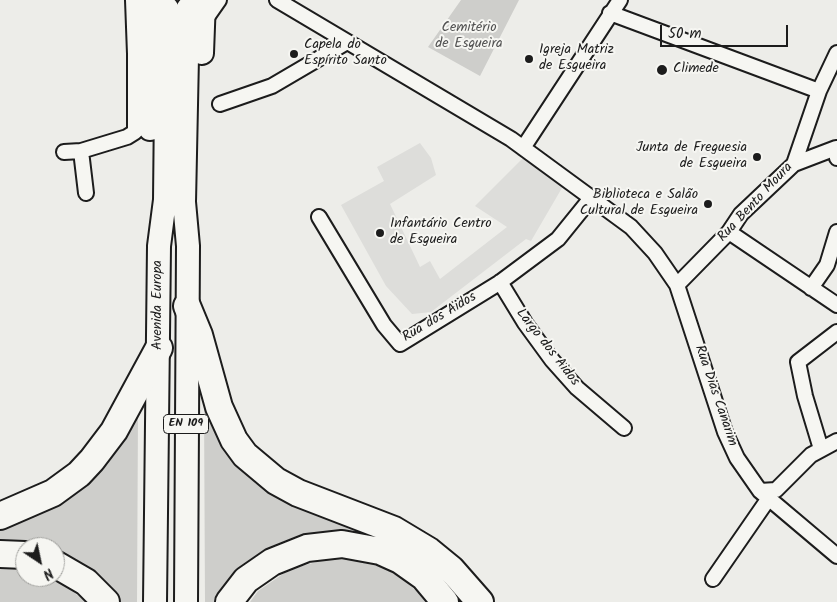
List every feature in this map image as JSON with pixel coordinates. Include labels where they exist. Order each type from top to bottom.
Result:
[{"type":"highway","points":[[187,306],[199,335],[219,407],[234,440],[246,454],[276,481],[298,493],[394,530],[429,551],[451,569],[480,602]]},
{"type":"highway","points":[[0,516],[53,493],[79,474],[107,442],[159,348]]},
{"type":"highway","points":[[229,602],[246,580],[272,562],[307,548],[342,544],[380,551],[400,560],[424,577],[446,602]]},
{"type":"highway","points":[[0,554],[15,555]]},
{"type":"highway","points":[[65,570],[86,582],[106,602]]},
{"type":"main road","name":"Avenida Europa","points":[[182,8],[197,201],[188,246],[186,602]]},
{"type":"main road","name":"Avenida Europa","points":[[155,602],[159,246],[150,202],[182,8]]},
{"type":"street","points":[[64,152],[82,151],[127,137],[135,132],[136,54],[133,0]]},
{"type":"street","points":[[182,8],[219,0]]},
{"type":"street","name":"Rua Dias Canarim","points":[[277,0],[522,148],[631,227],[655,253],[677,285],[725,432],[737,458],[765,495],[837,556]]},
{"type":"street","points":[[522,148],[620,0]]},
{"type":"street","points":[[610,13],[819,91]]},
{"type":"street","points":[[220,104],[272,86],[347,42]]},
{"type":"street","name":"Rua Bento Moura","points":[[677,285],[729,232],[741,214],[794,164],[819,91],[837,53]]},
{"type":"street","points":[[82,151],[86,193]]},
{"type":"street","points":[[794,164],[836,153]]},
{"type":"street","name":"Rua dos Aidos","points":[[319,217],[384,325],[400,344],[500,282],[558,239],[592,197]]},
{"type":"street","points":[[729,232],[837,305]]},
{"type":"street","points":[[810,288],[827,265],[837,232]]},
{"type":"street","name":"Largo dos Aidos","points":[[500,282],[525,323],[552,360],[577,388],[624,428]]},
{"type":"street","points":[[821,449],[805,396],[798,362],[837,332]]},
{"type":"street","points":[[713,579],[765,495],[776,490],[811,455],[837,441]]},
{"type":"shaded area","name":"Infantário Centro de Esgueira","points":[[420,143],[431,158],[436,175],[390,204],[420,267],[430,261],[440,279],[507,227],[475,206],[527,154],[566,181],[531,241],[526,239],[431,312],[412,314],[386,286],[341,205],[384,181],[377,167]]},
{"type":"green space","name":"Cemitério de Esgueira","points":[[461,0],[519,0],[480,76],[428,47]]},
{"type":"green space","points":[[204,403],[218,436],[396,543],[466,602],[455,602],[326,535],[219,602],[205,602]]},
{"type":"green space","points":[[138,414],[137,602],[117,602],[65,563],[65,537],[15,537],[15,546],[0,545],[0,528],[66,499],[108,464]]},
{"type":"green space","points":[[352,558],[377,565],[402,578],[428,602],[250,602],[258,591],[290,569],[324,560]]},
{"type":"green space","points":[[0,567],[15,568],[15,587],[65,586],[87,602],[0,602]]},
{"type":"place","name":"Capela do Espírito Santo","points":[[294,54]]},
{"type":"place","name":"Igreja Matriz de Esgueira","points":[[529,59]]},
{"type":"place","name":"Climede","points":[[662,70]]},
{"type":"place","name":"Junta de Freguesia de Esgueira","points":[[757,157]]},
{"type":"place","name":"Biblioteca e Salão Cultural de Esgueira","points":[[708,204]]},
{"type":"place","name":"Infantário Centro de Esgueira","points":[[380,233]]}]
